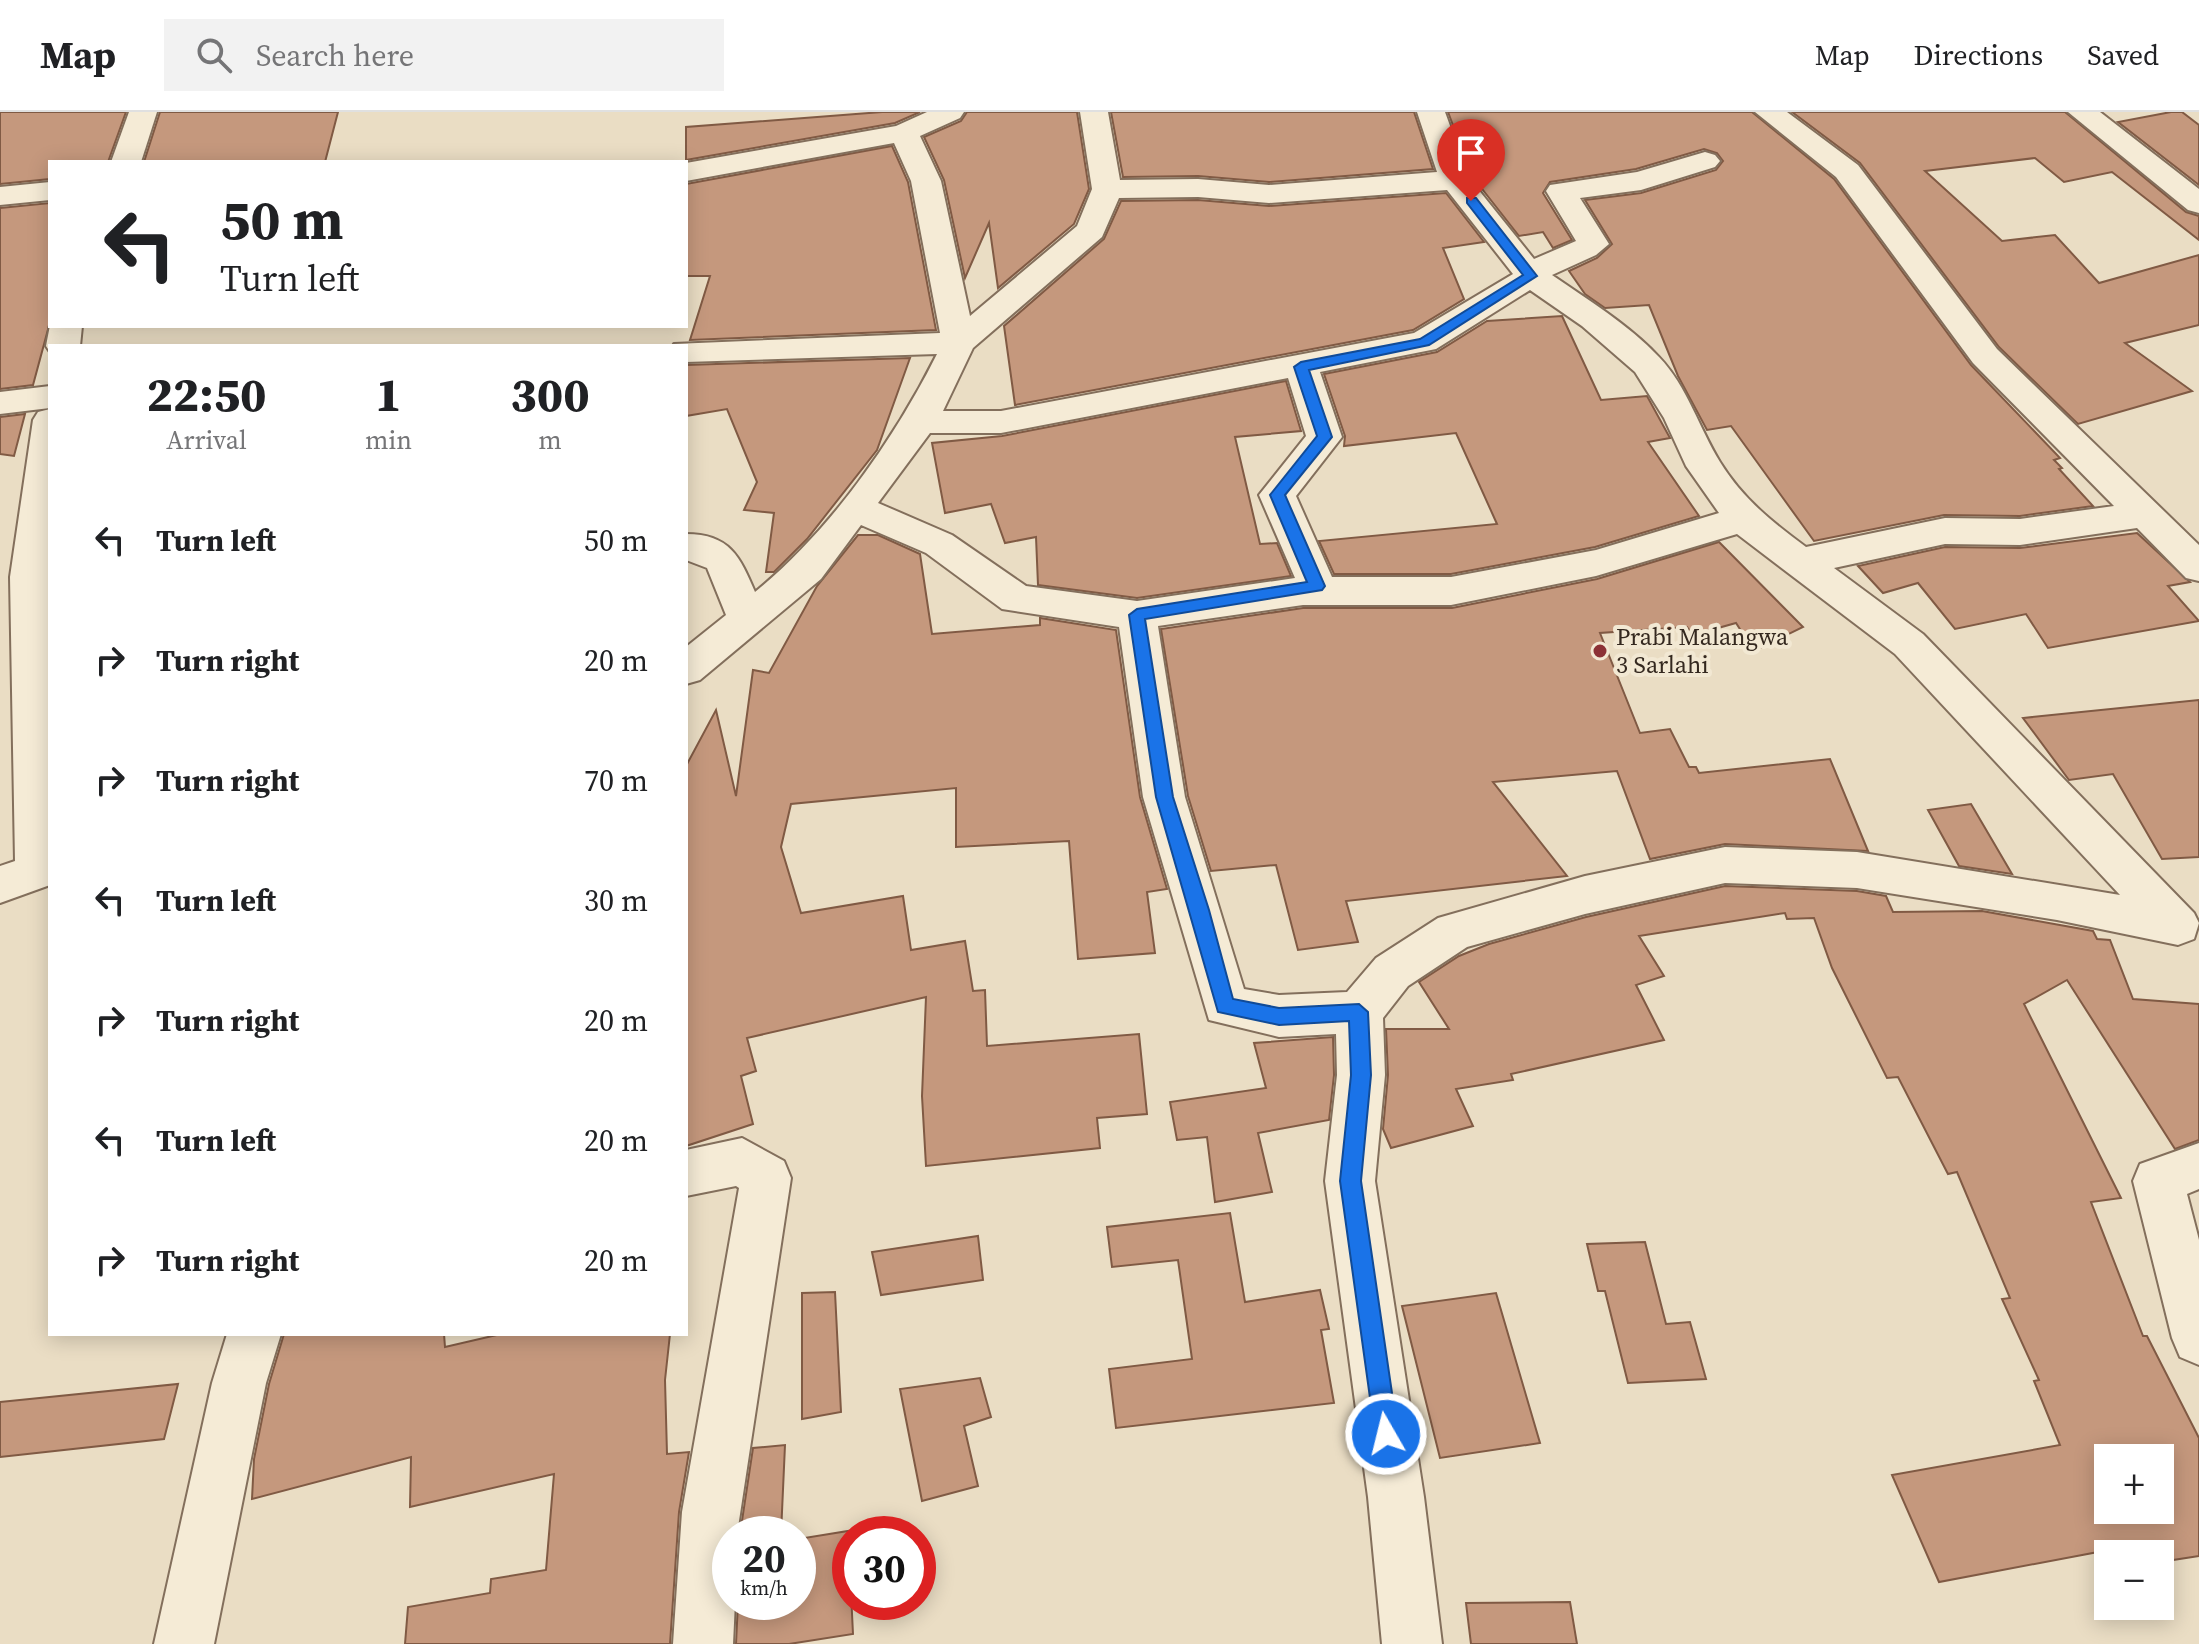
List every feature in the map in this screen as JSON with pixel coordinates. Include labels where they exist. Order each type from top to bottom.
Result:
[{"type":"street","points":[[127,160],[143,112]]},
{"type":"street","points":[[688,172],[904,133],[950,112]]},
{"type":"street","points":[[688,667],[808,569],[857,509],[920,422],[959,343],[1091,230],[1107,189],[1094,112]]},
{"type":"street","points":[[1431,112],[1455,180],[1531,276],[1594,319],[1648,365],[1681,418],[1704,466],[1743,519],[1909,644],[2186,929]]},
{"type":"street","points":[[1769,112],[1847,171],[1985,356],[2199,568]]},
{"type":"street","points":[[2082,112],[2199,204]]},
{"type":"street","points":[[904,133],[926,181],[959,343]]},
{"type":"street","points":[[920,422],[1001,422],[1424,342],[1531,276],[1545,262],[1581,253],[1593,244],[1561,191],[1641,181],[1705,161]]},
{"type":"street","points":[[1107,189],[1198,188],[1269,194],[1455,180]]},
{"type":"street","points":[[0,196],[48,191]]},
{"type":"street","points":[[688,351],[959,343]]},
{"type":"street","points":[[1301,367],[1324,437],[1277,495],[1317,586],[1303,591]]},
{"type":"street","points":[[0,403],[48,397]]},
{"type":"street","points":[[29,874],[29,577],[48,435]]},
{"type":"street","points":[[857,509],[939,544],[1016,599],[1137,615],[1303,591],[1451,591],[1596,563],[1743,519]]},
{"type":"street","points":[[1799,562],[1945,531],[2020,532],[2146,514]]},
{"type":"street","points":[[688,547],[696,547],[722,560],[747,618]]},
{"type":"street","points":[[1137,615],[1164,797],[1200,910],[1225,1006],[1279,1016],[1359,1012]]},
{"type":"street","points":[[1412,1644],[1396,1497],[1350,1181],[1361,1075],[1359,1012],[1392,972],[1454,932],[1585,895],[1725,865],[1857,870],[2057,901],[2186,929]]},
{"type":"street","points":[[688,1173],[742,1161],[766,1178],[710,1512],[703,1644]]},
{"type":"street","points":[[2199,1166],[2158,1181],[2199,1338]]},
{"type":"street","points":[[184,1644],[239,1383],[253,1336]]},
{"type":"building","points":[[0,112],[126,112],[109,160],[48,160],[48,179],[0,184]]},
{"type":"building","points":[[160,112],[338,112],[326,160],[145,160]]},
{"type":"building","points":[[882,112],[920,112],[895,123],[686,160],[686,127]]},
{"type":"building","points":[[967,112],[1077,112],[1089,189],[1074,224],[998,288],[989,223],[965,278],[944,180],[924,137],[961,121]]},
{"type":"building","points":[[1111,112],[1414,112],[1433,169],[1269,182],[1198,176],[1123,177]]},
{"type":"building","points":[[1448,112],[1752,112],[1834,179],[1971,365],[2060,458],[2054,460],[2062,468],[2059,469],[2093,506],[2020,516],[1944,515],[1814,541],[1731,426],[1707,430],[1678,376],[1649,305],[1605,308],[1585,294],[1569,271],[1597,258],[1612,244],[1585,200],[1641,193],[1716,170],[1723,161],[1717,153],[1704,149],[1636,169],[1550,182],[1543,193],[1572,240],[1553,248],[1543,232],[1519,236],[1472,176]]},
{"type":"building","points":[[1792,112],[2065,112],[2186,212],[2199,216],[2199,240],[2112,172],[2064,182],[2035,158],[1925,171],[2002,241],[2055,235],[2099,283],[2199,255],[2199,325],[2125,343],[2192,391],[2078,424],[1999,347],[1860,163]]},
{"type":"building","points":[[2182,112],[2199,125],[2199,185],[2118,122]]},
{"type":"building","points":[[892,146],[908,182],[936,330],[690,340],[710,276],[688,276],[688,184]]},
{"type":"building","points":[[1446,193],[1484,242],[1443,248],[1464,299],[1413,330],[1015,405],[1004,326],[1104,239],[1121,201],[1198,200],[1269,206]]},
{"type":"building","points":[[48,203],[48,328],[33,385],[0,389],[0,208]]},
{"type":"building","points":[[1562,316],[1601,400],[1647,396],[1670,438],[1648,442],[1699,516],[1595,547],[1451,574],[1334,574],[1319,541],[1497,524],[1456,433],[1344,446],[1345,436],[1324,374],[1437,352],[1487,321]]},
{"type":"building","points":[[910,358],[877,450],[807,539],[774,572],[766,572],[774,513],[744,510],[757,482],[727,409],[688,416],[688,365]]},
{"type":"building","points":[[1286,381],[1301,431],[1235,437],[1260,544],[1277,543],[1291,576],[1137,598],[1038,585],[1036,537],[1005,543],[991,504],[945,513],[932,443],[1002,436]]},
{"type":"building","points":[[25,414],[14,456],[0,454],[0,417]]},
{"type":"building","points":[[2137,533],[2190,582],[2168,586],[2199,621],[2048,648],[2026,614],[1955,629],[1918,583],[1883,593],[1858,566],[1945,547],[2020,548]]},
{"type":"building","points":[[858,535],[878,535],[920,554],[932,634],[1040,625],[1040,618],[1116,630],[1140,797],[1167,889],[1147,892],[1155,953],[1078,959],[1069,841],[956,847],[956,788],[791,804],[781,847],[801,913],[903,896],[911,950],[965,941],[973,991],[985,990],[987,1046],[1139,1034],[1147,1114],[1097,1118],[1100,1148],[926,1166],[922,1096],[926,997],[747,1038],[756,1071],[741,1076],[753,1124],[688,1145],[688,762],[716,710],[736,796],[753,670],[769,673],[817,586]]},
{"type":"building","points":[[1719,542],[1803,627],[1754,651],[1736,623],[1693,635],[1687,627],[1600,633],[1640,733],[1670,729],[1689,767],[1696,767],[1699,773],[1830,759],[1868,851],[1725,844],[1650,859],[1617,771],[1493,782],[1567,876],[1346,901],[1358,942],[1298,950],[1276,865],[1211,871],[1188,796],[1161,629],[1303,608],[1452,608],[1597,579]]},
{"type":"building","points":[[2199,700],[2199,857],[2162,859],[2113,774],[2069,780],[2023,718]]},
{"type":"building","points":[[1971,804],[2012,874],[1959,866],[1928,810]]},
{"type":"building","points":[[1725,886],[1857,891],[1886,896],[1893,912],[1982,911],[2093,931],[2097,939],[2110,940],[2133,999],[2199,1004],[2199,1140],[2175,1149],[2067,980],[2024,1004],[2121,1198],[2091,1202],[2143,1336],[2147,1336],[2199,1438],[2199,1556],[2174,1560],[2174,1540],[2094,1540],[2094,1553],[1939,1582],[1892,1475],[2060,1445],[2034,1381],[2039,1380],[2002,1299],[2010,1298],[1957,1172],[1948,1174],[1898,1077],[1887,1078],[1832,968],[1814,918],[1787,919],[1785,913],[1639,936],[1664,976],[1636,985],[1664,1040],[1511,1074],[1513,1080],[1456,1089],[1473,1126],[1391,1148],[1383,1129],[1388,1075],[1386,1029],[1449,1029],[1419,982],[1459,956],[1489,944],[1586,917]]},
{"type":"building","points":[[1333,1037],[1334,1075],[1329,1120],[1258,1133],[1272,1192],[1215,1202],[1207,1137],[1177,1140],[1170,1102],[1266,1088],[1254,1043]]},
{"type":"building","points":[[1230,1213],[1245,1302],[1320,1290],[1329,1329],[1321,1330],[1334,1403],[1116,1428],[1109,1369],[1192,1359],[1178,1260],[1112,1267],[1107,1227]]},
{"type":"building","points":[[978,1236],[983,1280],[881,1295],[872,1252]]},
{"type":"building","points":[[1645,1242],[1666,1324],[1690,1322],[1706,1379],[1628,1383],[1605,1291],[1598,1291],[1587,1244]]},
{"type":"building","points":[[835,1292],[841,1412],[802,1419],[802,1293]]},
{"type":"building","points":[[1496,1293],[1540,1443],[1440,1458],[1402,1306]]},
{"type":"building","points":[[283,1336],[444,1336],[445,1347],[492,1336],[670,1336],[665,1380],[667,1454],[689,1452],[679,1512],[670,1644],[405,1644],[408,1607],[490,1593],[491,1579],[546,1570],[554,1474],[410,1507],[411,1457],[252,1499],[254,1459],[269,1384]]},
{"type":"building","points":[[980,1378],[991,1417],[964,1426],[978,1486],[922,1501],[900,1389]]},
{"type":"building","points":[[178,1384],[164,1439],[0,1457],[0,1402]]},
{"type":"building","points":[[785,1445],[782,1516],[743,1516],[753,1448]]},
{"type":"building","points":[[832,1534],[832,1620],[852,1620],[853,1634],[789,1644],[736,1644],[737,1620],[816,1620],[816,1536]]},
{"type":"building","points":[[1570,1602],[1577,1644],[1471,1644],[1466,1603]]},
{"type":"place","name":"Prabi Malangwa 3 Sarlahi","points":[[1600,651]]},
{"type":"route","points":[[1386,1434],[1350,1181],[1361,1075],[1359,1012],[1279,1016],[1225,1006],[1200,910],[1164,797],[1137,615],[1303,591],[1317,586],[1277,495],[1304,466],[1324,437],[1301,367],[1424,342],[1531,276],[1471,201]]}]
